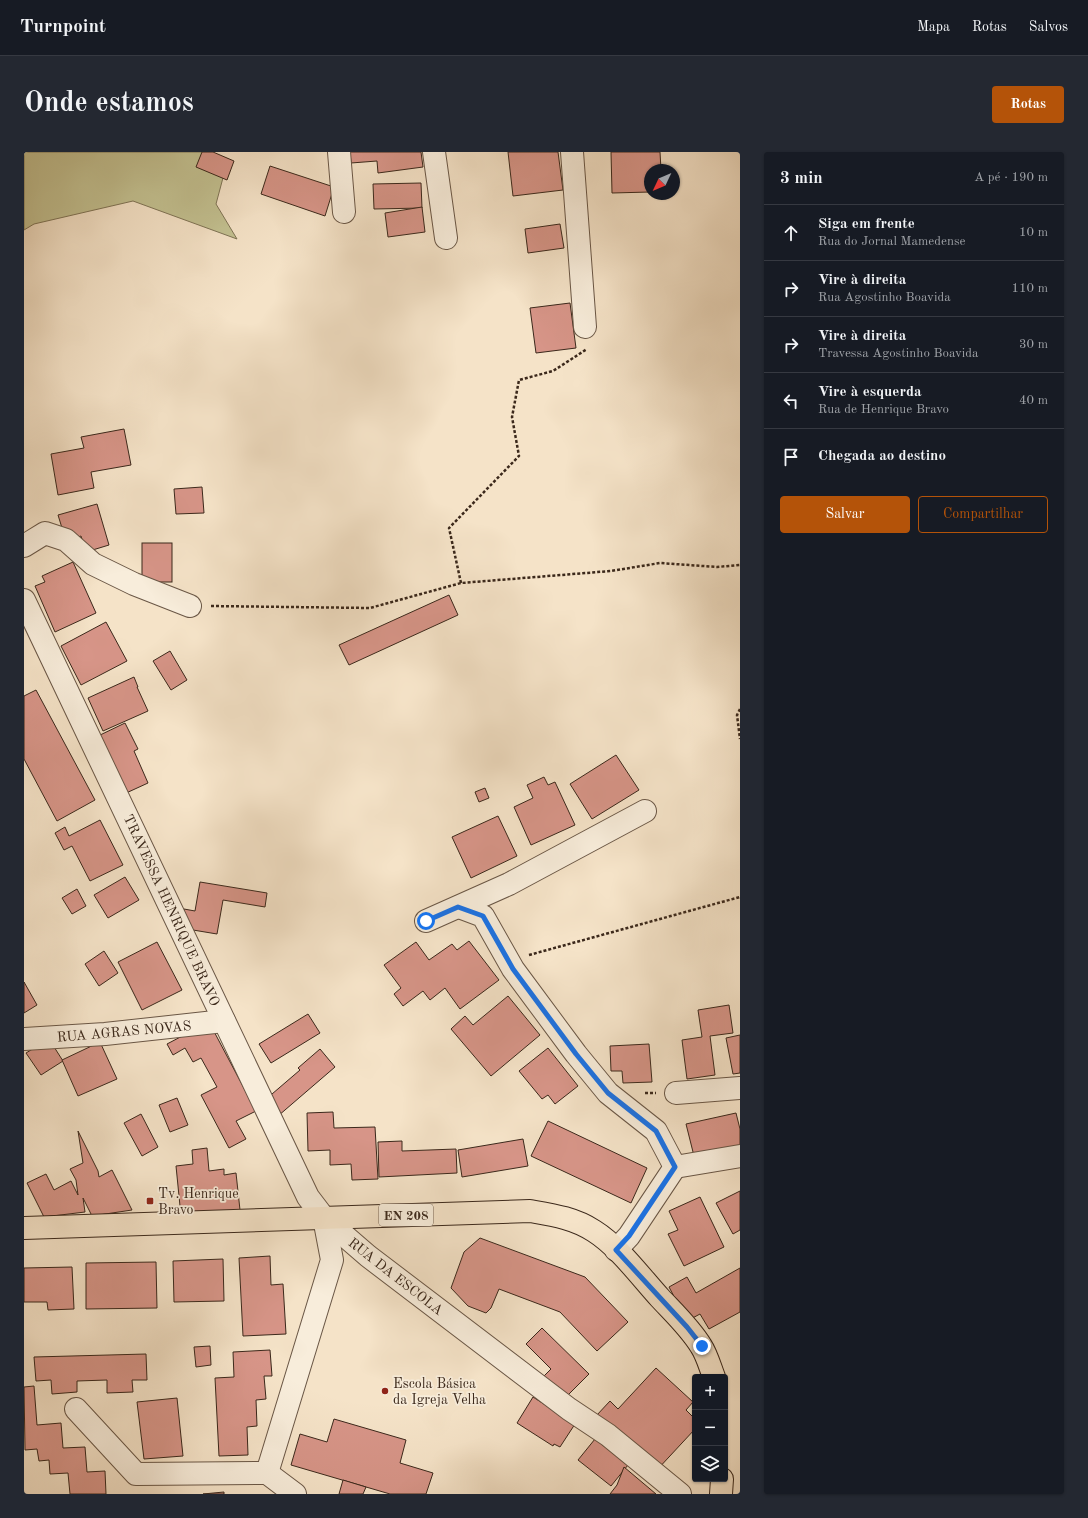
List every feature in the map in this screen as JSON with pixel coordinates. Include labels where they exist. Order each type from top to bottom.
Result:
[{"type":"main road","name":"EN 208","points":[[24,1228],[530,1211],[572,1220],[595,1232],[616,1250],[687,1327],[702,1346],[713,1374]]},
{"type":"main road","points":[[721,1494],[722,1482]]},
{"type":"street","points":[[339,152],[344,212]]},
{"type":"street","points":[[434,152],[446,238]]},
{"type":"street","points":[[572,152],[585,327]]},
{"type":"street","points":[[24,546],[45,533],[66,540],[93,564],[134,584],[190,606]]},
{"type":"street","name":"TRAVESSA HENRIQUE BRAVO","points":[[24,600],[308,1197],[324,1218]]},
{"type":"street","points":[[426,921],[509,884],[645,811]]},
{"type":"street","points":[[458,907],[483,916],[513,969],[576,1054],[608,1093],[656,1131],[675,1167]]},
{"type":"street","name":"RUA AGRAS NOVAS","points":[[24,1039],[105,1034],[224,1021]]},
{"type":"street","points":[[676,1093],[740,1088]]},
{"type":"street","points":[[616,1250],[629,1236],[675,1167],[740,1156]]},
{"type":"street","name":"RUA DA ESCOLA","points":[[267,1473],[332,1260],[324,1218]]},
{"type":"street","name":"RUA DA ESCOLA","points":[[324,1218],[368,1256],[569,1409],[608,1435],[680,1494]]},
{"type":"street","points":[[76,1410],[136,1474],[267,1473],[295,1494]]},
{"type":"path","points":[[462,583],[449,528],[519,456],[512,417],[519,380],[553,371],[588,349],[585,327]]},
{"type":"path","points":[[190,606],[370,608],[462,583],[612,571],[660,563],[717,567],[740,565]]},
{"type":"path","points":[[740,709],[737,715],[740,739]]},
{"type":"path","points":[[508,961],[740,897]]},
{"type":"shaded area","points":[[24,152],[209,152],[228,159],[216,204],[237,239],[133,201],[34,224],[24,230]]},
{"type":"building","points":[[202,152],[213,152],[234,161],[227,180],[196,167]]},
{"type":"building","points":[[350,152],[421,152],[423,167],[378,173],[377,161],[351,163]]},
{"type":"building","points":[[508,152],[558,152],[563,190],[513,196]]},
{"type":"building","points":[[611,152],[660,152],[661,164],[644,164],[644,192],[612,193]]},
{"type":"building","points":[[270,166],[334,187],[325,216],[261,194]]},
{"type":"building","points":[[421,183],[422,208],[374,209],[373,184]]},
{"type":"building","points":[[422,207],[425,232],[388,237],[385,213]]},
{"type":"building","points":[[560,224],[564,248],[528,253],[525,229]]},
{"type":"building","points":[[570,303],[576,348],[536,353],[530,308]]},
{"type":"building","points":[[124,429],[131,465],[91,472],[94,488],[58,495],[51,454],[84,448],[81,437]]},
{"type":"building","points":[[202,487],[204,513],[176,514],[174,489]]},
{"type":"building","points":[[97,504],[109,545],[86,552],[81,536],[66,541],[58,515]]},
{"type":"building","points":[[142,543],[172,543],[172,582],[142,582]]},
{"type":"building","points":[[73,562],[96,613],[55,632],[35,586],[45,582],[42,576]]},
{"type":"building","points":[[449,595],[458,615],[349,665],[339,645]]},
{"type":"building","points":[[106,622],[127,661],[81,685],[61,646]]},
{"type":"building","points":[[170,651],[187,680],[171,690],[153,661]]},
{"type":"building","points":[[134,677],[148,711],[103,731],[88,698]]},
{"type":"building","points":[[36,690],[95,800],[57,821],[24,759],[24,696]]},
{"type":"building","points":[[125,723],[138,749],[134,751],[148,783],[124,794],[96,737]]},
{"type":"building","points":[[616,755],[639,790],[592,819],[570,784]]},
{"type":"building","points":[[544,777],[548,785],[555,782],[575,825],[531,845],[514,807],[533,798],[527,785]]},
{"type":"building","points":[[485,788],[489,798],[479,802],[475,792]]},
{"type":"building","points":[[498,816],[517,856],[471,878],[452,837]]},
{"type":"building","points":[[100,820],[123,865],[90,881],[72,846],[64,850],[55,833],[65,827],[69,836]]},
{"type":"building","points":[[125,877],[139,900],[108,918],[94,895]]},
{"type":"building","points":[[200,882],[267,893],[265,907],[223,900],[217,934],[181,928],[184,909],[195,911]]},
{"type":"building","points":[[77,889],[86,906],[72,914],[62,898]]},
{"type":"building","points":[[469,941],[499,980],[460,1009],[445,988],[430,1000],[423,991],[403,1006],[394,994],[401,988],[384,965],[416,942],[429,960],[452,944],[457,950]]},
{"type":"building","points":[[157,942],[182,990],[142,1010],[118,962]]},
{"type":"building","points":[[104,951],[118,973],[99,986],[85,964]]},
{"type":"building","points":[[24,982],[37,1005],[24,1013]]},
{"type":"building","points":[[508,996],[540,1035],[491,1076],[451,1029],[465,1016],[473,1025]]},
{"type":"building","points":[[729,1005],[733,1033],[710,1036],[715,1075],[687,1079],[682,1040],[702,1037],[698,1010]]},
{"type":"building","points":[[308,1014],[320,1033],[271,1063],[259,1044]]},
{"type":"building","points":[[209,1022],[256,1111],[236,1121],[246,1139],[229,1148],[201,1095],[217,1087],[201,1058],[193,1062],[185,1048],[173,1055],[167,1044]]},
{"type":"building","points":[[740,1035],[740,1073],[733,1074],[726,1038]]},
{"type":"building","points":[[49,1039],[63,1061],[41,1075],[26,1053]]},
{"type":"building","points":[[100,1042],[117,1079],[78,1096],[62,1060]]},
{"type":"building","points":[[649,1044],[652,1082],[623,1083],[622,1071],[611,1071],[610,1046]]},
{"type":"building","points":[[548,1048],[578,1086],[555,1104],[548,1095],[542,1099],[519,1071]]},
{"type":"building","points":[[320,1049],[335,1067],[278,1116],[265,1100],[300,1070],[298,1068]]},
{"type":"building","points":[[177,1098],[188,1125],[170,1132],[159,1105]]},
{"type":"building","points":[[333,1112],[334,1128],[375,1127],[378,1179],[352,1180],[351,1164],[330,1165],[330,1150],[308,1151],[307,1113]]},
{"type":"building","points":[[736,1113],[740,1129],[740,1146],[694,1156],[686,1124]]},
{"type":"building","points":[[141,1114],[158,1147],[142,1156],[124,1123]]},
{"type":"building","points":[[548,1121],[647,1168],[631,1203],[531,1156]]},
{"type":"building","points":[[78,1131],[98,1171],[99,1177],[112,1170],[132,1210],[92,1216],[83,1198],[85,1212],[44,1217],[27,1183],[46,1174],[54,1190],[71,1181],[78,1195],[76,1180],[70,1169],[83,1163]]},
{"type":"building","points":[[523,1139],[528,1166],[462,1177],[458,1150]]},
{"type":"building","points":[[402,1141],[402,1151],[456,1149],[457,1173],[379,1177],[378,1142]]},
{"type":"building","points":[[207,1148],[209,1171],[224,1169],[224,1175],[236,1173],[240,1210],[181,1216],[176,1166],[193,1164],[192,1150]]},
{"type":"building","points":[[740,1191],[740,1230],[733,1234],[716,1203]]},
{"type":"building","points":[[700,1197],[724,1247],[684,1266],[668,1234],[678,1230],[669,1211]]},
{"type":"building","points":[[480,1238],[585,1277],[628,1322],[597,1351],[560,1312],[499,1289],[491,1308],[486,1313],[468,1306],[451,1288],[464,1252]]},
{"type":"building","points":[[270,1256],[271,1285],[283,1284],[286,1334],[243,1336],[239,1258]]},
{"type":"building","points":[[223,1259],[224,1301],[174,1302],[173,1261]]},
{"type":"building","points":[[156,1262],[157,1308],[86,1309],[86,1263]]},
{"type":"building","points":[[72,1267],[74,1309],[48,1310],[47,1302],[24,1302],[24,1268]]},
{"type":"building","points":[[740,1268],[740,1312],[709,1329],[700,1314],[687,1321],[669,1287],[687,1277],[696,1293]]},
{"type":"building","points":[[542,1328],[589,1374],[564,1399],[542,1378],[551,1369],[526,1344]]},
{"type":"building","points":[[210,1346],[211,1365],[196,1367],[194,1347]]},
{"type":"building","points":[[270,1350],[272,1376],[264,1376],[266,1399],[256,1400],[257,1426],[247,1427],[248,1455],[219,1456],[215,1378],[234,1377],[233,1352]]},
{"type":"building","points":[[146,1354],[147,1380],[132,1380],[133,1392],[107,1393],[107,1380],[77,1381],[77,1392],[52,1394],[51,1380],[36,1381],[34,1357]]},
{"type":"building","points":[[656,1368],[692,1401],[686,1410],[692,1416],[692,1432],[656,1471],[596,1416],[610,1401],[618,1409]]},
{"type":"building","points":[[34,1386],[37,1425],[61,1423],[63,1448],[85,1447],[87,1472],[105,1471],[106,1494],[70,1494],[68,1473],[50,1474],[49,1460],[39,1461],[37,1449],[25,1450],[24,1387]]},
{"type":"building","points":[[533,1397],[575,1424],[560,1447],[554,1444],[553,1446],[517,1423]]},
{"type":"building","points":[[177,1398],[183,1456],[144,1459],[137,1402]]},
{"type":"building","points":[[334,1419],[406,1440],[400,1463],[433,1473],[426,1494],[390,1494],[291,1465],[300,1434],[327,1442]]},
{"type":"building","points":[[595,1439],[628,1465],[611,1486],[578,1460]]},
{"type":"building","points":[[624,1467],[656,1494],[610,1494],[617,1485]]},
{"type":"building","points":[[343,1480],[366,1487],[363,1494],[339,1494]]},
{"type":"building","points":[[224,1492],[224,1494],[203,1494]]},
{"type":"place","name":"Tv. Henrique Bravo","points":[[150,1201]]},
{"type":"place","name":"Escola Básica da Igreja Velha","points":[[385,1391]]},
{"type":"route","points":[[426,921],[458,907],[483,916],[513,969],[576,1054],[608,1093],[656,1131],[675,1167],[629,1236],[616,1250],[687,1327],[702,1346]]}]
